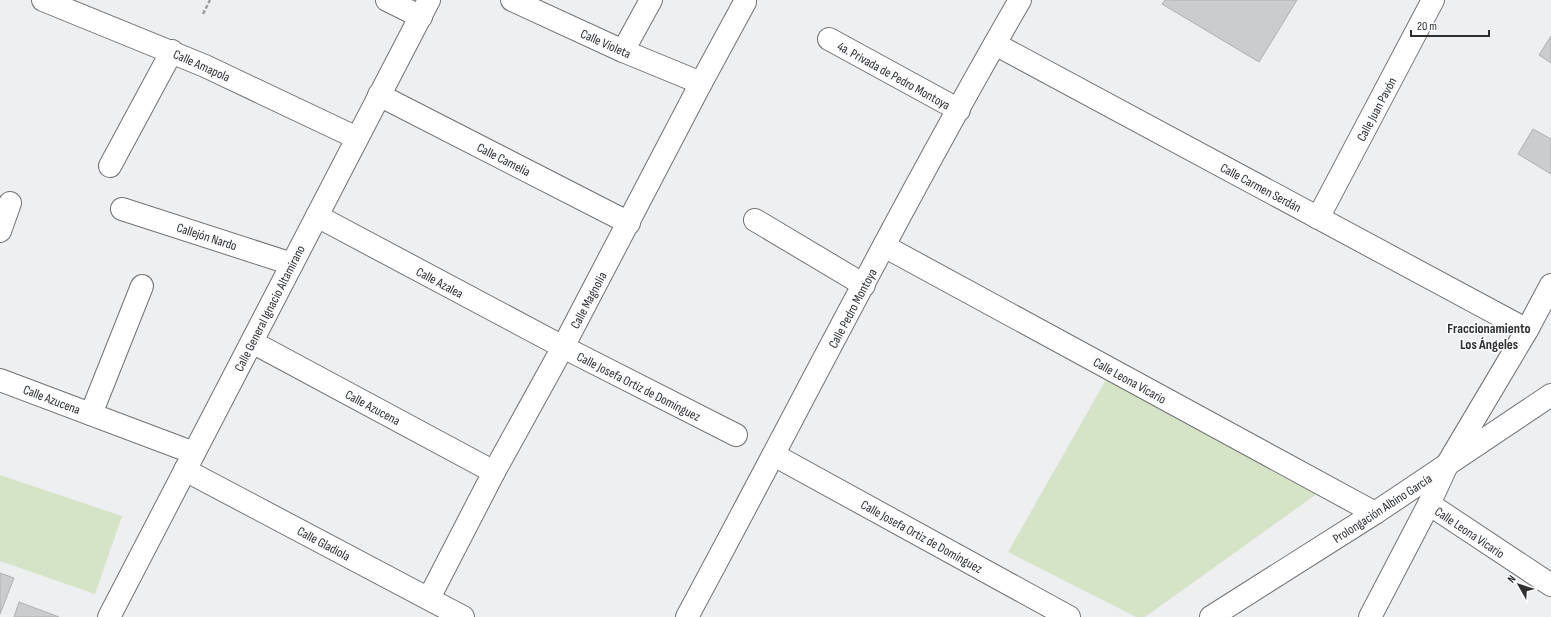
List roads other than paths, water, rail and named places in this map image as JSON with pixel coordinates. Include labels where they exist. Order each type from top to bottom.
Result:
[{"type":"street","name":"Calle Amapola","points":[[43,0],[172,51],[357,138]]},
{"type":"street","points":[[387,0],[425,9]]},
{"type":"street","name":"Calle Violeta","points":[[512,0],[623,51],[701,83]]},
{"type":"street","points":[[623,51],[651,0]]},
{"type":"street","name":"Calle Magnolia","points":[[429,598],[494,472],[629,223],[745,0]]},
{"type":"street","name":"Calle Pedro Montoya","points":[[687,617],[884,246],[1020,0]]},
{"type":"street","name":"Calle Juan Pavón","points":[[1318,218],[1434,0]]},
{"type":"street","name":"Calle General Ignacio Altamirano","points":[[109,617],[425,9]]},
{"type":"street","name":"4a. Privada de Pedro Montoya","points":[[829,39],[959,110]]},
{"type":"street","name":"Calle Carmen Serdán","points":[[995,44],[1527,330]]},
{"type":"street","points":[[110,166],[172,51]]},
{"type":"street","name":"Calle Camelia","points":[[380,94],[629,223]]},
{"type":"street","points":[[0,231],[10,203]]},
{"type":"street","name":"Callejón Nardo","points":[[122,209],[292,264]]},
{"type":"street","name":"Calle Azalea","points":[[317,216],[563,347]]},
{"type":"street","points":[[755,220],[864,285]]},
{"type":"street","name":"Calle Leona Vicario","points":[[884,246],[1376,513]]},
{"type":"street","points":[[1370,617],[1429,504],[1448,464],[1527,330],[1551,285]]},
{"type":"street","points":[[91,414],[142,286]]},
{"type":"street","name":"Calle Azucena","points":[[252,342],[494,472]]},
{"type":"street","name":"Calle Josefa Ortiz de Domínguez","points":[[563,347],[736,435]]},
{"type":"street","name":"Calle Azucena","points":[[0,380],[91,414],[190,461]]},
{"type":"street","name":"Prolongación Albino García","points":[[1211,617],[1376,513],[1551,395]]},
{"type":"street","name":"Calle Josefa Ortiz de Domínguez","points":[[774,455],[1069,617]]},
{"type":"street","name":"Calle Gladiola","points":[[190,461],[463,617]]},
{"type":"street","name":"Calle Leona Vicario","points":[[1429,504],[1551,585]]},
{"type":"district","name":"Fraccionamiento Los Ángeles","points":[[1489,336]]}]
